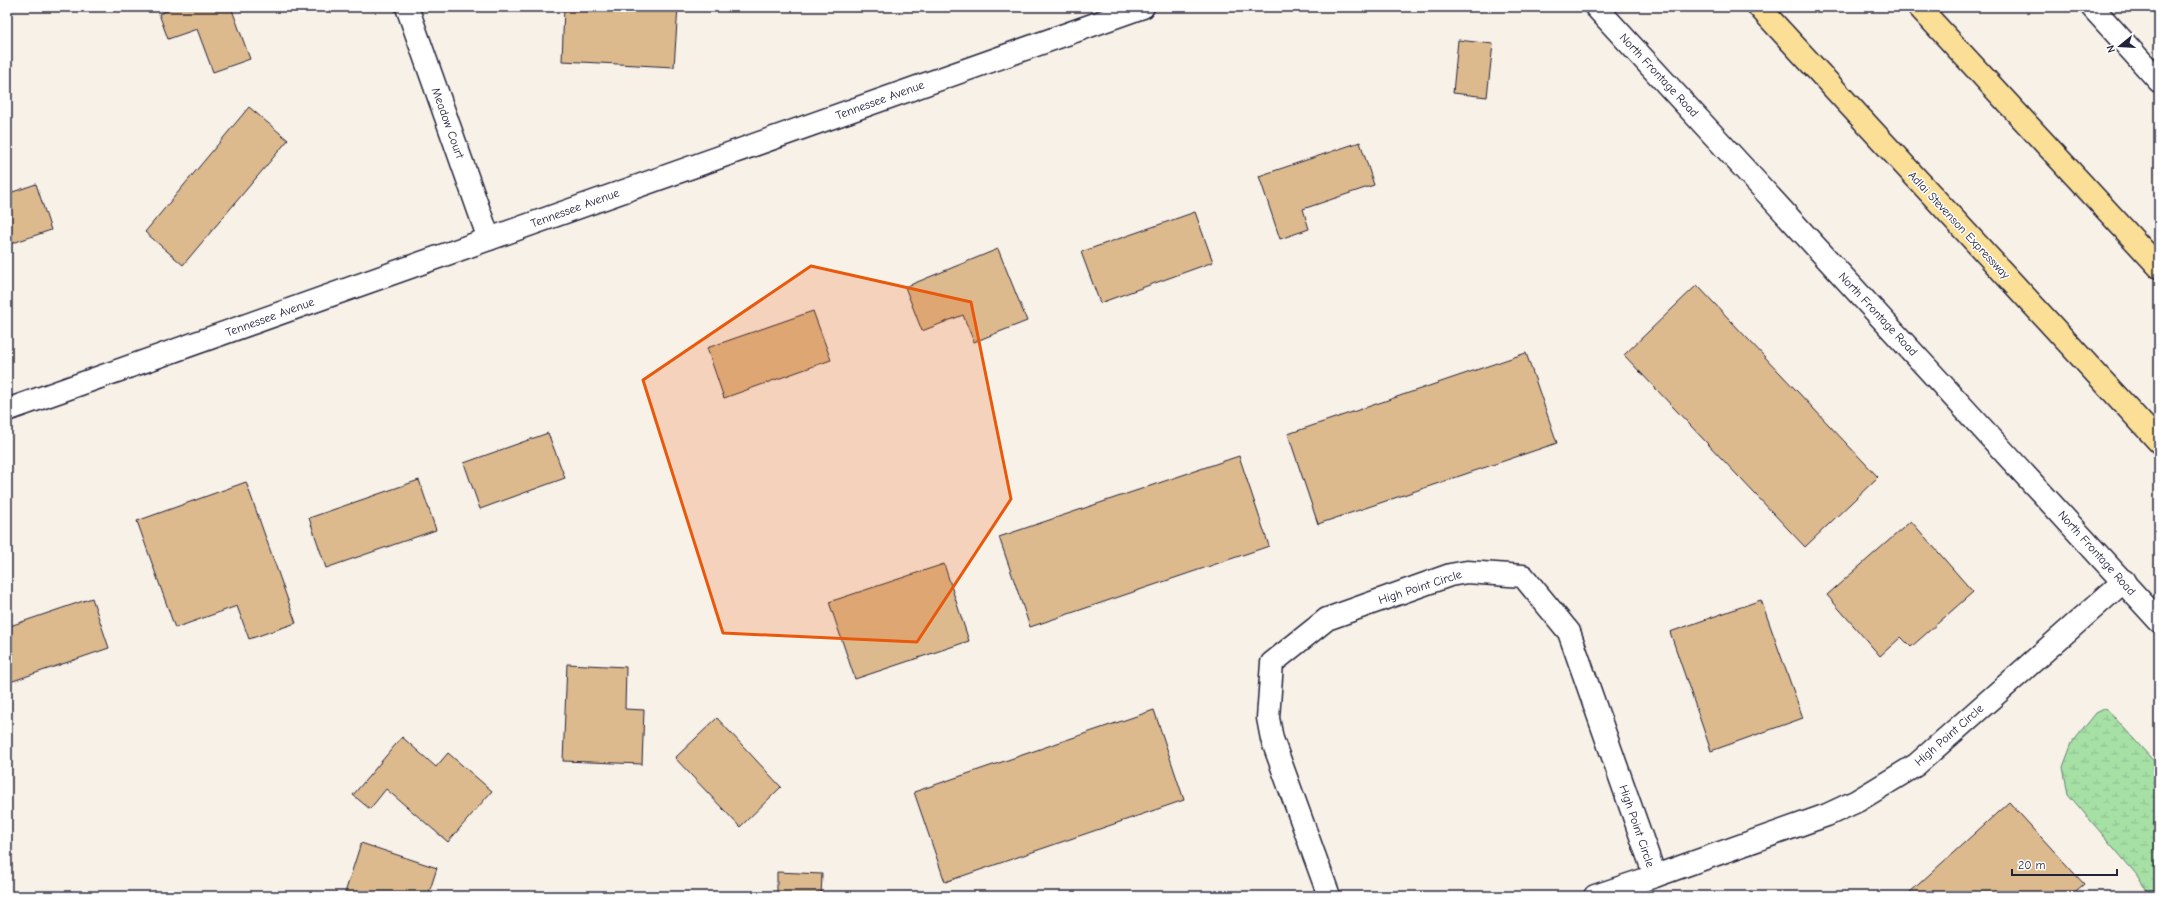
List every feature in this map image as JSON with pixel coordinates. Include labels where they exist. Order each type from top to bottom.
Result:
[{"type":"highway","name":"Adlai Stevenson Expressway","points":[[1759,7],[2159,442]]},
{"type":"highway","points":[[1919,7],[2159,268]]},
{"type":"street","name":"Meadow Court","points":[[407,7],[489,239]]},
{"type":"street","name":"Tennessee Avenue","points":[[7,410],[1143,7]]},
{"type":"street","name":"North Frontage Road","points":[[1596,7],[2124,581],[2159,621]]},
{"type":"street","points":[[2092,7],[2159,81]]},
{"type":"street","name":"High Point Circle","points":[[1329,896],[1272,739],[1268,718],[1272,663],[1327,619],[1450,575],[1467,572],[1523,576],[1568,632],[1654,876]]},
{"type":"street","name":"High Point Circle","points":[[1596,896],[1827,815],[1857,801],[1916,764],[2124,581]]},
{"type":"highlighted area","points":[[811,266],[971,302],[1011,499],[917,642],[723,633],[643,380]]},
{"type":"green space","points":[[2106,708],[2159,767],[2159,896],[2150,896],[2136,874],[2068,794],[2063,767],[2072,743],[2096,713]]},
{"type":"building","points":[[176,7],[231,7],[250,59],[213,72],[197,29],[168,39],[159,14]]},
{"type":"building","points":[[564,7],[678,7],[674,67],[562,61]]},
{"type":"building","points":[[1458,40],[1493,44],[1487,97],[1453,93]]},
{"type":"building","points":[[249,107],[288,140],[183,265],[145,232]]},
{"type":"building","points":[[1360,142],[1374,185],[1303,209],[1309,229],[1280,239],[1259,176]]},
{"type":"building","points":[[36,184],[51,230],[7,245],[7,194]]},
{"type":"building","points":[[1195,212],[1213,262],[1100,303],[1081,252]]},
{"type":"building","points":[[998,249],[1027,321],[974,342],[963,315],[922,331],[905,287]]},
{"type":"building","points":[[1697,285],[1878,477],[1805,547],[1624,355]]},
{"type":"building","points":[[813,311],[831,360],[724,398],[707,348]]},
{"type":"building","points":[[1526,353],[1557,443],[1318,524],[1288,434]]},
{"type":"building","points":[[548,433],[565,478],[480,509],[464,463]]},
{"type":"building","points":[[1239,456],[1269,546],[1030,627],[999,537]]},
{"type":"building","points":[[419,480],[436,530],[326,568],[309,518]]},
{"type":"building","points":[[246,482],[296,623],[249,639],[237,606],[175,628],[137,521]]},
{"type":"building","points":[[1911,521],[1973,592],[1911,647],[1901,637],[1880,656],[1827,595]]},
{"type":"building","points":[[944,564],[969,641],[855,679],[829,602]]},
{"type":"building","points":[[92,598],[109,648],[7,683],[7,627]]},
{"type":"building","points":[[1761,600],[1803,718],[1711,751],[1670,632]]},
{"type":"building","points":[[567,664],[626,667],[625,709],[644,710],[642,764],[563,761]]},
{"type":"building","points":[[1154,710],[1184,800],[945,882],[914,792]]},
{"type":"building","points":[[717,718],[781,787],[740,827],[675,758]]},
{"type":"building","points":[[402,737],[436,767],[448,753],[492,791],[448,842],[386,789],[370,809],[353,795]]},
{"type":"building","points":[[2009,802],[2084,884],[2070,896],[1910,896],[1908,894]]},
{"type":"building","points":[[361,843],[437,868],[428,896],[344,896]]},
{"type":"building","points":[[777,872],[822,874],[821,896],[777,896]]}]
